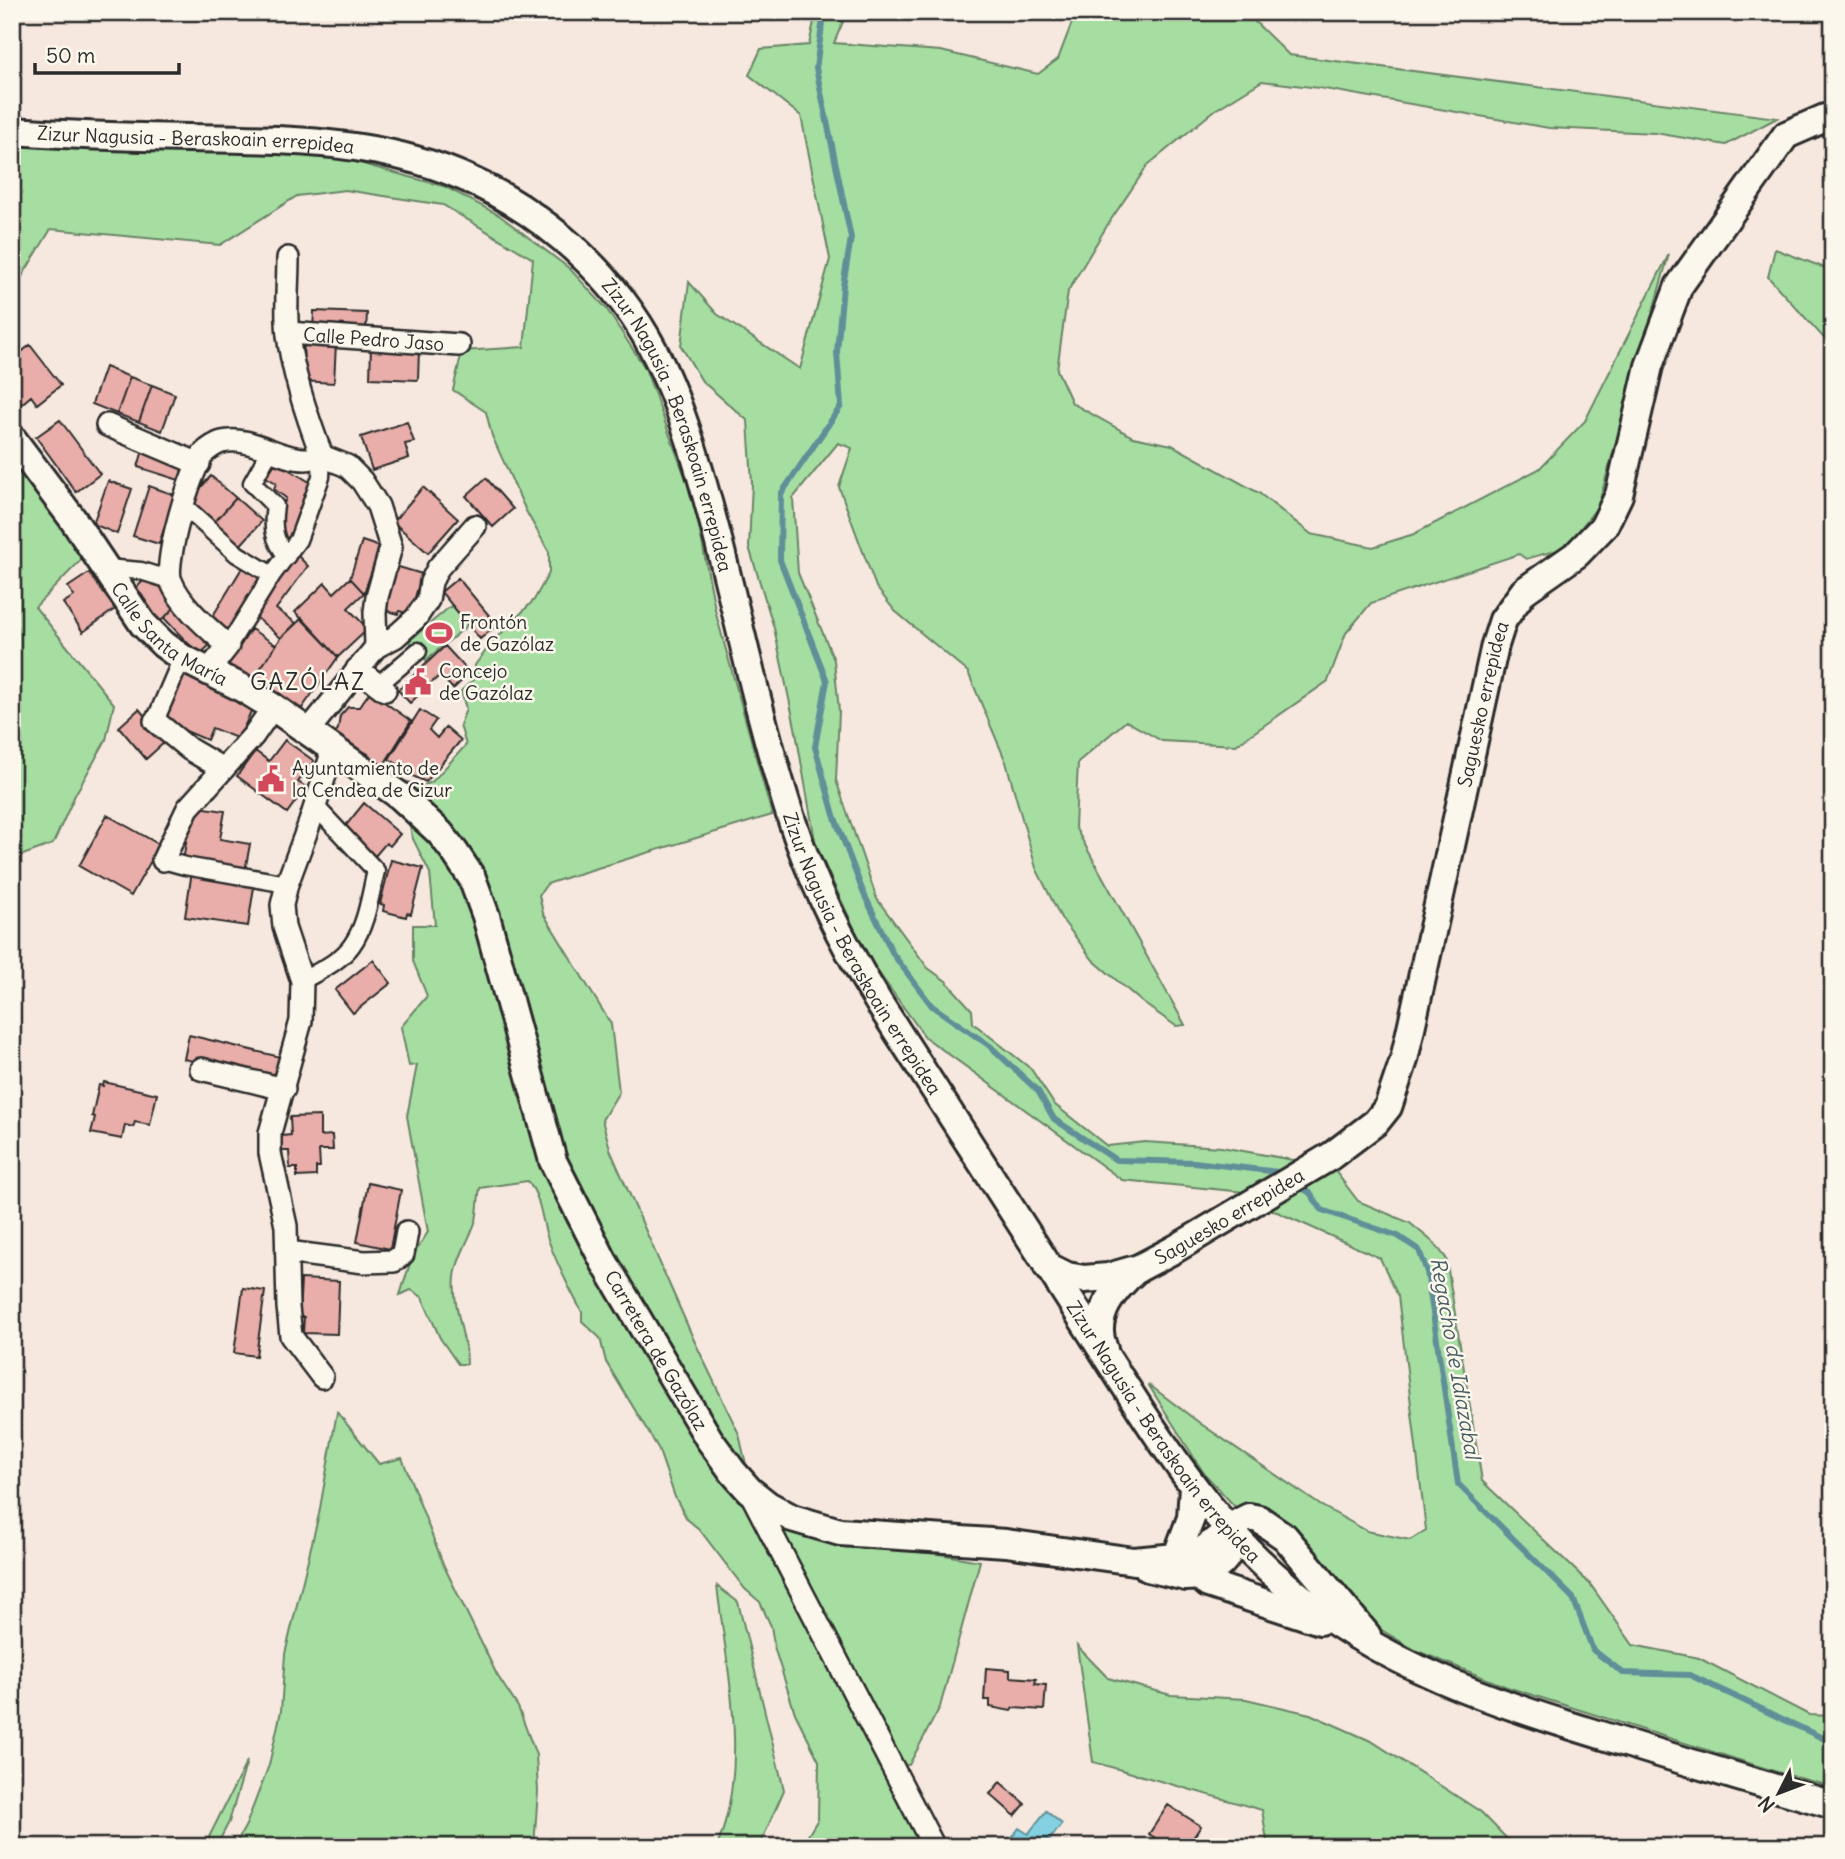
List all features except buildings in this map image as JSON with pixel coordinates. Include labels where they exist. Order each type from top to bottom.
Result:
[{"type":"street","name":"Saguesko errepidea","points":[[1127,1271],[1175,1249],[1331,1156],[1376,1122],[1388,1107],[1404,1060],[1495,645],[1503,620],[1524,591],[1577,554],[1604,526],[1619,495],[1649,366],[1679,286],[1786,135],[1825,118],[1833,118]]},
{"type":"street","name":"Zizur Nagusia - Beraskoain errepidea","points":[[12,131],[318,143],[399,156],[461,176],[511,201],[573,248],[607,284],[640,327],[676,400],[712,515],[792,821],[844,946],[1047,1266],[1167,1451],[1193,1486],[1228,1529],[1286,1586],[1340,1627],[1381,1652],[1440,1681],[1538,1716],[1833,1805]]},
{"type":"street","name":"Calle Pedro Jaso","points":[[288,258],[288,332],[299,385],[321,456]]},
{"type":"street","name":"Calle Pedro Jaso","points":[[288,332],[459,345]]},
{"type":"street","points":[[107,425],[199,464]]},
{"type":"street","name":"Calle Santa María","points":[[12,438],[143,624],[163,645],[182,659],[273,707],[309,730],[400,796],[440,833]]},
{"type":"street","points":[[228,646],[201,621],[170,580],[169,565],[184,505],[203,454],[220,442],[241,440],[304,459],[321,456],[347,466],[362,481],[378,506],[391,547],[377,597],[376,647]]},
{"type":"street","points":[[270,450],[252,483],[275,506],[272,525],[279,548],[287,556]]},
{"type":"street","points":[[208,671],[228,646],[272,575],[298,540],[321,477],[321,456]]},
{"type":"street","points":[[184,505],[237,554],[272,575]]},
{"type":"street","points":[[309,730],[376,647],[394,637],[416,618],[428,600],[431,582],[438,569],[475,526]]},
{"type":"street","points":[[106,568],[141,570],[170,580]]},
{"type":"street","points":[[357,669],[381,687],[418,651]]},
{"type":"street","points":[[182,659],[155,721],[189,749],[223,769]]},
{"type":"street","points":[[273,707],[254,736],[188,808],[163,860],[287,884]]},
{"type":"street","points":[[322,1377],[291,1336],[286,1226],[270,1153],[271,1125],[284,1089],[301,1021],[302,981],[284,927],[282,905],[333,750]]},
{"type":"street","points":[[302,981],[334,962],[352,945],[364,921],[376,871],[316,807]]},
{"type":"street","name":"Carretera de Gazólaz","points":[[440,833],[471,878],[486,916],[553,1161],[573,1205],[709,1439],[749,1490],[768,1505],[792,1518],[840,1532],[1006,1543],[1192,1567]]},
{"type":"street","points":[[201,1069],[284,1089]]},
{"type":"street","points":[[287,1252],[364,1262],[394,1261],[401,1257],[404,1251],[408,1232]]},
{"type":"street","points":[[1047,1266],[1067,1276],[1084,1279],[1127,1271]]},
{"type":"street","points":[[1074,1306],[1080,1297],[1127,1271]]},
{"type":"street","points":[[1109,1361],[1098,1336],[1108,1300],[1127,1271]]},
{"type":"street","points":[[1193,1486],[1191,1518],[1180,1546],[1192,1567],[1208,1584],[1340,1627]]},
{"type":"street","points":[[749,1490],[913,1789],[934,1847]]},
{"type":"street","points":[[1192,1567],[1222,1563],[1231,1548],[1232,1539],[1228,1529],[1250,1517],[1259,1519],[1269,1524],[1304,1558],[1381,1652]]},
{"type":"green space","points":[[816,12],[847,12],[834,43],[941,51],[1038,74],[1058,59],[1076,12],[1245,12],[1289,55],[1777,118],[1726,145],[1655,133],[1549,128],[1319,88],[1262,81],[1215,110],[1148,165],[1108,224],[1068,291],[1057,370],[1072,403],[1133,437],[1172,445],[1259,493],[1311,534],[1373,547],[1414,534],[1539,469],[1585,421],[1669,254],[1598,506],[1565,548],[1526,559],[1519,554],[1371,603],[1346,633],[1328,681],[1236,745],[1162,741],[1126,721],[1078,762],[1075,827],[1185,1025],[1176,1026],[1143,1003],[1093,960],[1061,918],[1036,868],[1006,762],[968,672],[895,611],[876,587],[839,487],[852,448],[838,443],[793,498],[798,573],[834,660],[839,711],[836,780],[877,899],[928,968],[946,981],[972,1010],[973,1023],[1031,1069],[1054,1104],[1107,1146],[1145,1142],[1221,1147],[1332,1167],[1358,1201],[1410,1223],[1434,1243],[1446,1258],[1482,1481],[1590,1584],[1633,1645],[1699,1658],[1809,1715],[1833,1716],[1833,1787],[1507,1687],[1415,1650],[1373,1625],[1237,1509],[1203,1472],[1148,1384],[1201,1424],[1320,1505],[1367,1531],[1410,1540],[1426,1530],[1398,1296],[1380,1258],[1266,1207],[1244,1192],[1122,1180],[925,1037],[868,958],[816,846],[774,628],[749,547],[752,483],[748,421],[702,381],[681,346],[689,282],[717,314],[800,369],[830,259],[801,116],[749,75],[761,49],[809,45]]},
{"type":"green space","points":[[12,144],[215,146],[341,158],[446,187],[499,215],[570,269],[606,308],[645,368],[694,501],[716,614],[772,815],[547,884],[539,895],[543,913],[611,1024],[619,1092],[602,1120],[611,1152],[693,1338],[739,1434],[748,1473],[726,1445],[571,1187],[496,920],[401,788],[404,781],[423,786],[432,782],[466,745],[460,725],[466,709],[461,691],[475,678],[475,665],[491,644],[534,600],[549,573],[549,552],[526,511],[492,436],[486,412],[453,390],[462,351],[524,347],[533,259],[443,205],[345,190],[297,196],[220,245],[51,229],[12,293]]},
{"type":"green space","points":[[1775,249],[1833,271],[1833,348],[1768,277]]},
{"type":"green space","points":[[12,459],[85,556],[35,607],[114,704],[106,740],[75,795],[53,844],[12,859]]},
{"type":"green space","name":"Frontón de Gazólaz","points":[[452,605],[468,625],[426,660],[409,641]]},
{"type":"green space","points":[[410,827],[424,835],[452,868],[481,939],[531,1133],[547,1176],[749,1506],[922,1847],[869,1847],[855,1840],[848,1847],[801,1847],[818,1819],[819,1761],[795,1713],[775,1650],[771,1626],[760,1602],[745,1589],[699,1529],[687,1519],[675,1497],[658,1448],[606,1362],[600,1338],[582,1321],[582,1312],[546,1235],[536,1194],[527,1181],[480,1188],[476,1220],[458,1262],[455,1277],[455,1299],[467,1364],[458,1364],[440,1338],[422,1297],[411,1290],[400,1295],[412,1257],[428,1232],[407,1116],[417,1065],[409,1066],[401,1027],[427,996],[413,961],[413,925],[435,925],[430,873]]},
{"type":"green space","points":[[337,1412],[379,1464],[402,1458],[444,1566],[497,1675],[518,1707],[536,1755],[538,1791],[534,1847],[234,1847],[246,1825],[269,1765],[281,1711],[285,1654],[319,1514]]},
{"type":"green space","points":[[773,1522],[835,1544],[939,1554],[980,1561],[940,1707],[909,1765],[897,1764]]},
{"type":"green space","points":[[717,1586],[738,1602],[784,1790],[759,1847],[717,1847],[727,1815],[734,1750],[730,1684]]},
{"type":"green space","points":[[1077,1646],[1108,1678],[1171,1695],[1246,1699],[1310,1714],[1373,1742],[1481,1812],[1515,1847],[1268,1847],[1262,1810],[1093,1762]]},
{"type":"green space","points":[[247,1761],[229,1822],[216,1847],[204,1847]]},
{"type":"water","points":[[1046,1811],[1062,1824],[1044,1847],[1019,1847],[1010,1840],[1019,1828],[1028,1834]]},
{"type":"waterway","name":"Regacho de Idiazabal","points":[[824,12],[816,68],[851,238],[837,352],[841,406],[781,494],[780,560],[827,681],[815,747],[834,815],[863,892],[893,954],[932,1006],[990,1046],[1038,1091],[1054,1119],[1116,1160],[1194,1162],[1278,1172],[1284,1176]]},
{"type":"waterway","name":"Regacho de Idiazabal","points":[[1296,1184],[1310,1193],[1322,1210],[1398,1236],[1419,1250],[1427,1272],[1458,1484],[1573,1598],[1593,1650],[1623,1673],[1690,1675],[1833,1743]]},
{"type":"place","name":"Frontón de Gazólaz","points":[[439,633]]},
{"type":"place","name":"Concejo de Gazólaz","points":[[418,682]]},
{"type":"place","name":"Ayuntamiento de la Cendea de Cizur","points":[[271,779]]},
{"type":"district","name":"GAZÓLAZ","points":[[308,682]]}]
